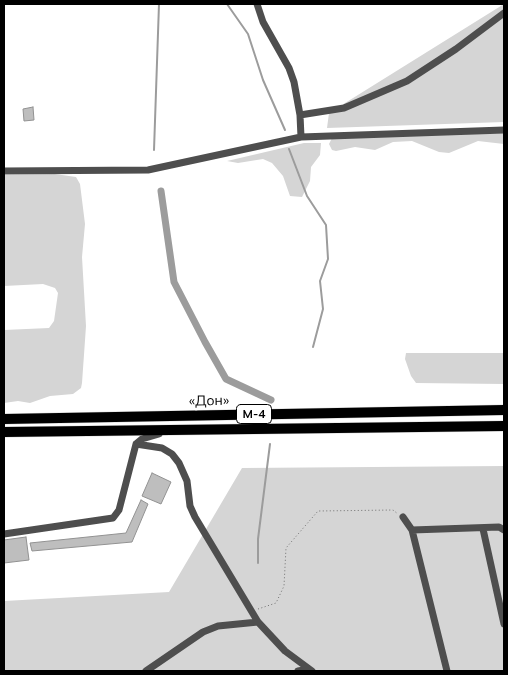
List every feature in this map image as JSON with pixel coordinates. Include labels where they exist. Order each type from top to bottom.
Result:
[{"type":"highway","name":"«Дон»","points":[[4,418],[504,410]]},
{"type":"highway","name":"«Дон»","points":[[4,432],[504,426]]},
{"type":"street","points":[[256,4],[263,22],[289,68],[300,115],[301,137]]},
{"type":"street","points":[[300,115],[344,108],[407,81],[456,49],[504,13]]},
{"type":"street","points":[[4,171],[148,170],[301,137],[504,130]]},
{"type":"street","points":[[4,534],[113,518],[119,510],[136,444],[147,436],[178,429]]},
{"type":"street","points":[[136,444],[162,448],[172,454],[179,463],[187,481],[190,506],[195,517],[258,622],[285,651],[310,670]]},
{"type":"street","points":[[403,517],[412,530],[448,671]]},
{"type":"street","points":[[412,530],[498,527],[504,530]]},
{"type":"street","points":[[483,529],[504,624]]},
{"type":"street","points":[[146,671],[203,632],[218,626],[258,622]]},
{"type":"street","points":[[298,671],[310,670]]},
{"type":"path","points":[[252,612],[276,603],[284,586],[286,548],[318,511],[393,510],[403,517]]},
{"type":"shaded area","points":[[504,4],[504,122],[327,128],[329,113]]},
{"type":"shaded area","points":[[504,133],[504,144],[478,141],[449,153],[439,152],[412,141],[393,142],[375,150],[355,147],[336,151],[332,150],[329,144],[332,138]]},
{"type":"shaded area","points":[[304,143],[321,143],[320,155],[311,167],[310,181],[302,197],[290,196],[283,176],[272,163],[263,159],[238,163],[227,161]]},
{"type":"shaded area","points":[[55,174],[76,177],[80,184],[85,224],[82,257],[86,326],[81,388],[73,394],[50,396],[30,403],[18,401],[4,403],[4,330],[49,328],[54,321],[58,293],[55,288],[43,284],[4,286],[4,175]]},
{"type":"shaded area","points":[[406,353],[504,353],[504,384],[416,383],[411,376],[405,359]]},
{"type":"shaded area","points":[[504,466],[504,671],[4,671],[4,601],[169,592],[242,468]]},
{"type":"building","points":[[33,107],[34,120],[24,121],[23,109]]},
{"type":"building","points":[[152,473],[171,482],[161,504],[142,496]]},
{"type":"building","points":[[141,500],[148,504],[132,542],[32,551],[30,543],[126,533]]},
{"type":"building","points":[[26,537],[29,560],[4,563],[4,540]]},
{"type":"waterway","points":[[154,150],[159,4]]},
{"type":"waterway","points":[[227,4],[248,34],[263,80],[285,130]]},
{"type":"waterway","points":[[289,149],[307,196],[326,225],[328,259],[320,281],[323,309],[313,347]]},
{"type":"waterway","points":[[161,191],[174,282],[205,342],[226,379],[271,400]]},
{"type":"waterway","points":[[258,563],[258,539],[270,444]]}]
